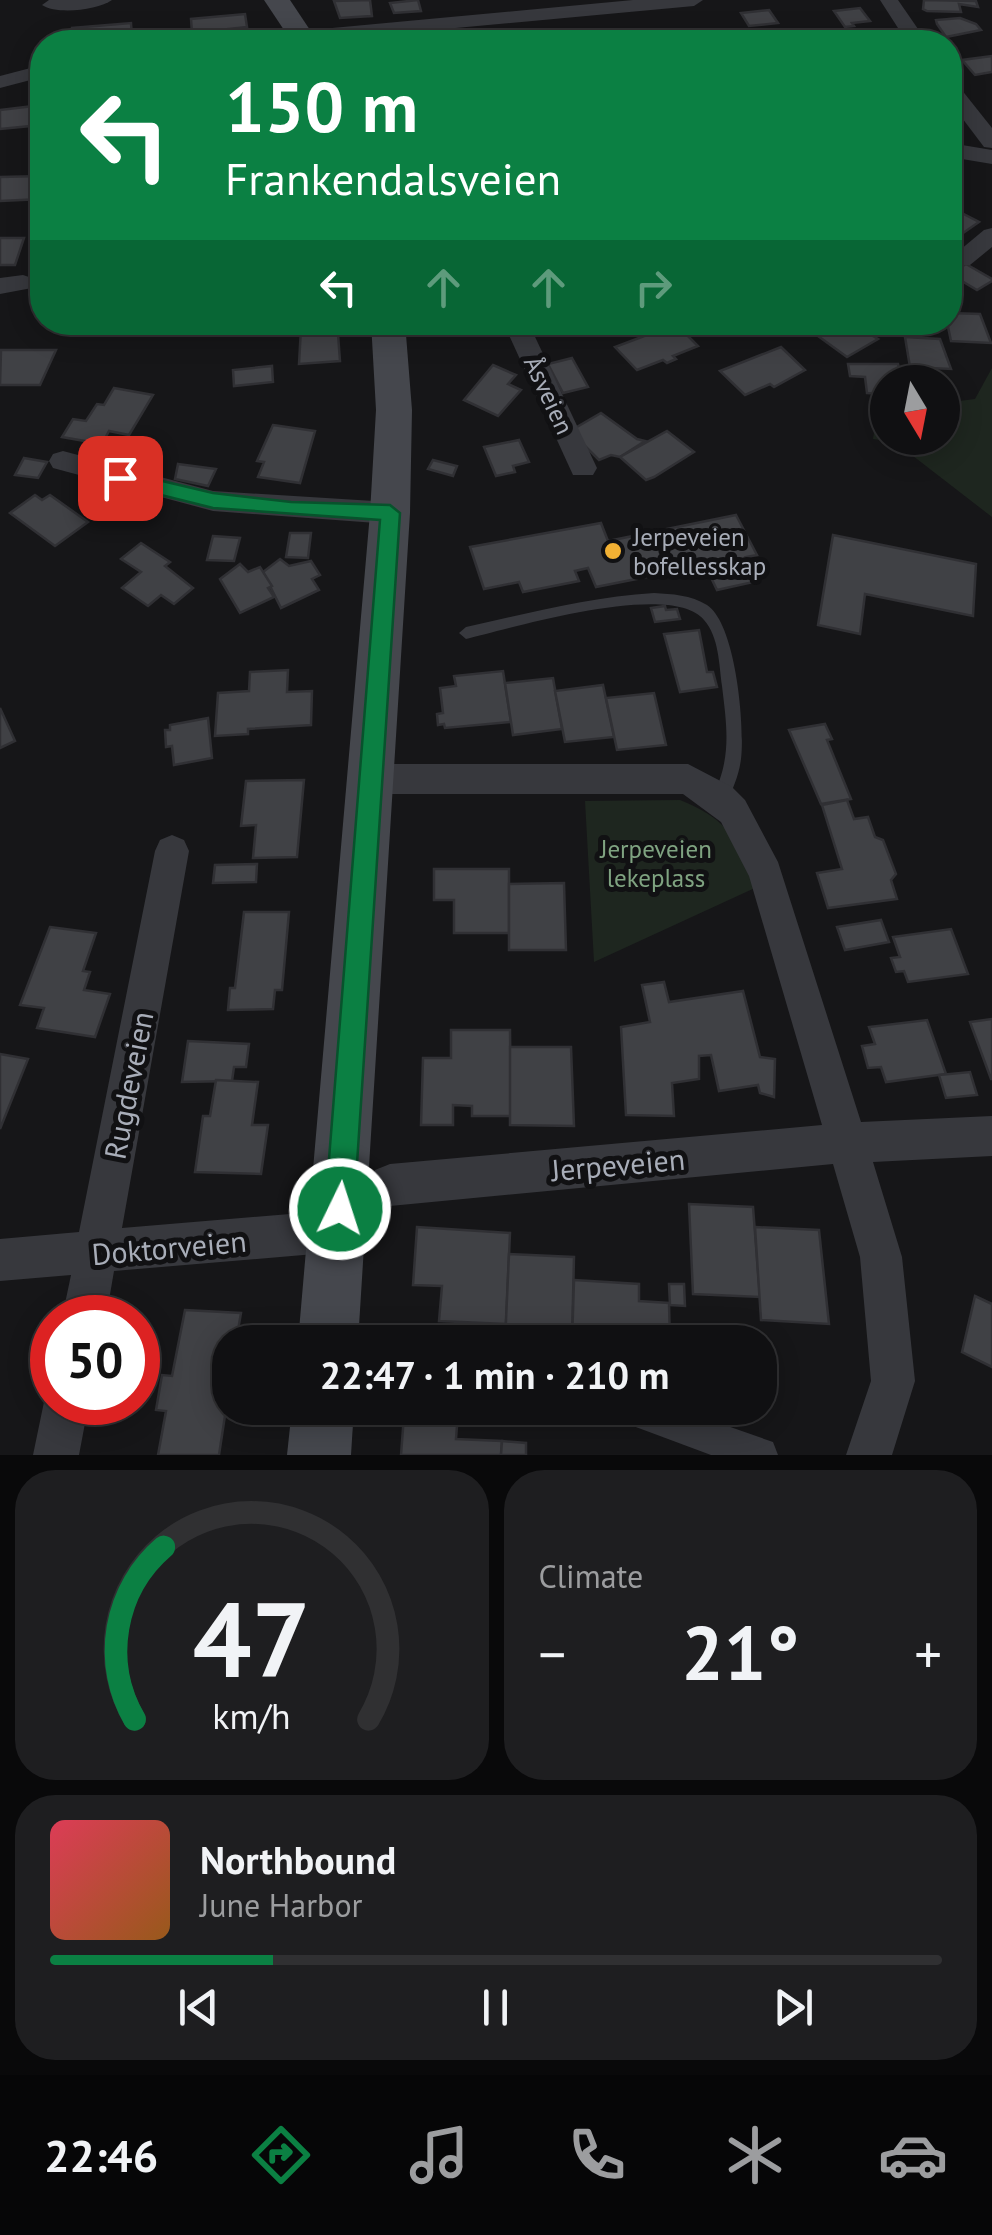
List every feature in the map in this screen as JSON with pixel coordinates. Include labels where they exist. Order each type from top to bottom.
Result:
[{"type":"main road","points":[[277,0],[296,30]]},
{"type":"main road","points":[[330,1325],[390,513],[394,410],[389,335]]},
{"type":"main road","points":[[319,1455],[322,1425]]},
{"type":"street","points":[[52,5],[103,0]]},
{"type":"street","points":[[401,30],[694,0]]},
{"type":"street","points":[[888,0],[909,30]]},
{"type":"street","points":[[0,82],[30,73]]},
{"type":"street","points":[[962,103],[992,142]]},
{"type":"street","points":[[962,152],[992,156]]},
{"type":"street","points":[[962,260],[992,235]]},
{"type":"street","name":"Åsveien","points":[[521,335],[583,468]]},
{"type":"street","points":[[63,461],[213,500],[291,509],[390,513]]},
{"type":"street","points":[[370,780],[688,779],[720,798],[732,811],[766,873],[881,1258],[893,1381],[868,1455]]},
{"type":"street","name":"Rugdeveien","points":[[88,1295],[172,852]]},
{"type":"street","name":"Jerpeveien","points":[[390,1185],[847,1143],[992,1136]]},
{"type":"street","name":"Doktorveien","points":[[0,1260],[338,1231]]},
{"type":"street","points":[[56,1455],[62,1425]]},
{"type":"street","points":[[676,1425],[760,1455]]},
{"type":"lane","points":[[466,633],[644,598],[677,599],[701,608],[726,650],[734,719],[731,780],[720,798]]},
{"type":"green space","points":[[992,368],[992,517],[912,455],[960,455],[960,401],[975,399]]},
{"type":"green space","name":"Jerpeveien lekeplass","points":[[680,800],[711,816],[729,833],[757,887],[594,962],[585,801]]},
{"type":"building","points":[[370,0],[372,16],[340,18],[334,1]]},
{"type":"building","points":[[418,0],[421,11],[394,13],[390,3]]},
{"type":"building","points":[[924,0],[976,1],[978,7],[959,4],[961,12],[927,11],[923,9]]},
{"type":"building","points":[[860,8],[870,21],[852,23],[854,26],[845,27],[834,11]]},
{"type":"building","points":[[769,10],[778,23],[749,26],[741,13]]},
{"type":"building","points":[[245,14],[247,27],[192,30],[191,19]]},
{"type":"building","points":[[960,18],[981,30],[962,34],[962,30],[941,30],[936,20]]},
{"type":"building","points":[[131,23],[131,30],[72,30]]},
{"type":"building","points":[[992,56],[992,72],[975,75],[962,60]]},
{"type":"building","points":[[30,106],[30,126],[0,129],[0,110]]},
{"type":"building","points":[[30,176],[30,200],[0,201],[0,177]]},
{"type":"building","points":[[962,213],[979,222],[962,233]]},
{"type":"building","points":[[0,238],[24,238],[15,265],[0,265]]},
{"type":"building","points":[[966,264],[992,281],[977,290],[962,281],[962,266]]},
{"type":"building","points":[[962,313],[980,314],[991,343],[951,341],[950,335],[962,335]]},
{"type":"building","points":[[301,335],[338,335],[340,361],[299,364]]},
{"type":"building","points":[[647,335],[687,335],[698,346],[673,356],[676,359],[667,363],[663,360],[637,370],[615,347]]},
{"type":"building","points":[[871,335],[878,339],[847,357],[818,336]]},
{"type":"building","points":[[905,337],[940,339],[950,365],[910,365]]},
{"type":"building","points":[[781,347],[805,370],[774,387],[770,384],[745,395],[720,371]]},
{"type":"building","points":[[1,350],[56,350],[40,385],[0,385]]},
{"type":"building","points":[[572,358],[588,387],[563,393],[548,364]]},
{"type":"building","points":[[848,364],[898,364],[870,365],[870,393],[865,377],[850,376]]},
{"type":"building","points":[[493,365],[516,375],[508,384],[521,390],[498,416],[464,400]]},
{"type":"building","points":[[272,366],[273,382],[234,386],[233,370]]},
{"type":"building","points":[[114,388],[153,395],[129,435],[109,431],[102,444],[62,437],[73,419],[86,421],[97,404],[104,405]]},
{"type":"building","points":[[601,413],[645,441],[620,457],[611,455],[599,460],[570,431]]},
{"type":"building","points":[[273,425],[315,431],[300,483],[258,477],[264,462],[257,461]]},
{"type":"building","points":[[667,431],[694,452],[646,480],[620,457]]},
{"type":"building","points":[[519,440],[529,462],[513,466],[515,472],[496,476],[484,447]]},
{"type":"building","points":[[24,458],[47,462],[38,478],[15,475]]},
{"type":"building","points":[[433,460],[457,466],[453,476],[428,469]]},
{"type":"building","points":[[178,464],[216,469],[208,486],[175,479]]},
{"type":"building","points":[[35,495],[42,500],[50,495],[88,522],[55,546],[10,513]]},
{"type":"building","name":"Jerpeveien bofellesskap","points":[[736,515],[757,555],[746,557],[758,572],[753,573],[758,581],[717,590],[705,565],[699,566],[702,572],[685,576],[682,570],[596,587],[588,568],[575,571],[579,581],[523,592],[519,582],[484,589],[470,547],[601,523],[608,541]]},
{"type":"building","points":[[290,533],[311,533],[308,558],[286,557]]},
{"type":"building","points":[[833,535],[976,564],[973,616],[865,594],[860,634],[818,625]]},
{"type":"building","points":[[213,536],[240,538],[234,561],[207,560]]},
{"type":"building","points":[[141,543],[170,562],[165,566],[193,588],[174,604],[161,595],[148,606],[122,588],[141,572],[121,559]]},
{"type":"building","points":[[280,559],[289,566],[311,561],[320,575],[312,579],[319,590],[281,608],[263,572]]},
{"type":"building","points":[[240,564],[248,572],[260,567],[274,597],[240,613],[220,579]]},
{"type":"building","points":[[665,606],[666,610],[677,609],[680,619],[655,622],[651,608]]},
{"type":"building","points":[[699,630],[707,672],[713,672],[717,687],[680,692],[664,634]]},
{"type":"building","points":[[288,670],[287,692],[312,691],[311,725],[248,729],[248,734],[215,736],[218,693],[249,691],[250,672]]},
{"type":"building","points":[[503,671],[511,722],[445,728],[444,724],[438,725],[437,714],[443,713],[440,688],[456,686],[454,676]]},
{"type":"building","points":[[553,678],[562,729],[513,735],[505,683]]},
{"type":"building","points":[[603,685],[614,737],[565,742],[555,691]]},
{"type":"building","points":[[654,693],[666,745],[617,750],[606,698]]},
{"type":"building","points":[[0,708],[15,741],[0,748]]},
{"type":"building","points":[[208,718],[212,758],[174,765],[172,746],[166,747],[165,730],[170,730],[170,725]]},
{"type":"building","points":[[825,724],[832,739],[827,740],[851,799],[821,804],[789,730]]},
{"type":"building","points":[[304,780],[297,857],[253,858],[256,825],[241,826],[246,781]]},
{"type":"building","points":[[847,800],[854,819],[868,817],[875,837],[883,840],[896,874],[891,880],[897,899],[828,908],[817,873],[842,869],[822,805]]},
{"type":"building","points":[[257,864],[256,882],[213,883],[215,865]]},
{"type":"building","points":[[434,869],[509,869],[509,933],[454,933],[454,900],[434,900]]},
{"type":"building","points":[[564,883],[566,950],[509,950],[509,884]]},
{"type":"building","points":[[244,912],[289,912],[282,990],[275,990],[273,1009],[228,1010],[230,988],[235,988]]},
{"type":"building","points":[[881,920],[889,942],[845,950],[837,927]]},
{"type":"building","points":[[50,927],[96,933],[83,971],[90,972],[84,990],[110,994],[95,1037],[37,1028],[44,1008],[20,1005]]},
{"type":"building","points":[[951,929],[968,974],[908,982],[904,971],[896,972],[891,958],[900,957],[893,937]]},
{"type":"building","points":[[664,982],[669,1002],[743,991],[760,1057],[775,1059],[774,1097],[760,1093],[758,1085],[719,1091],[711,1055],[699,1056],[699,1079],[672,1083],[674,1116],[626,1115],[621,1027],[650,1022],[642,985]]},
{"type":"building","points":[[992,1019],[992,1079],[991,1079],[970,1022]]},
{"type":"building","points":[[927,1020],[946,1074],[886,1082],[881,1067],[868,1068],[862,1046],[875,1044],[869,1027]]},
{"type":"building","points":[[451,1030],[510,1030],[511,1116],[472,1116],[472,1106],[453,1105],[453,1125],[421,1125],[423,1058],[451,1058]]},
{"type":"building","points":[[188,1041],[249,1044],[246,1067],[234,1067],[232,1081],[182,1082]]},
{"type":"building","points":[[510,1047],[571,1047],[574,1126],[510,1125]]},
{"type":"building","points":[[0,1054],[28,1059],[0,1129]]},
{"type":"building","points":[[970,1072],[977,1095],[946,1098],[939,1075]]},
{"type":"building","points":[[216,1080],[258,1082],[252,1125],[268,1125],[261,1174],[195,1172],[203,1116],[210,1116]]},
{"type":"building","points":[[689,1204],[753,1207],[760,1297],[693,1294]]},
{"type":"building","points":[[417,1227],[510,1233],[506,1324],[439,1321],[442,1286],[413,1285]]},
{"type":"building","points":[[755,1227],[819,1230],[829,1324],[761,1320]]},
{"type":"building","points":[[509,1254],[574,1257],[572,1325],[506,1325]]},
{"type":"building","points":[[574,1280],[639,1284],[639,1301],[669,1303],[670,1325],[573,1325]]},
{"type":"building","points":[[669,1284],[684,1284],[685,1306],[670,1305]]},
{"type":"building","points":[[975,1296],[992,1304],[992,1367],[962,1352]]},
{"type":"building","points":[[185,1310],[241,1313],[239,1325],[212,1325],[212,1425],[224,1425],[219,1455],[158,1455],[166,1411],[160,1410],[162,1375],[172,1376]]},
{"type":"building","points":[[403,1425],[457,1425],[456,1439],[502,1441],[501,1455],[401,1455]]},
{"type":"building","points":[[502,1441],[526,1443],[526,1455],[501,1455]]},
{"type":"place","name":"Jerpeveien bofellesskap","points":[[613,551]]},
{"type":"route","points":[[120,478],[213,500],[291,509],[390,513],[340,1209]]}]
